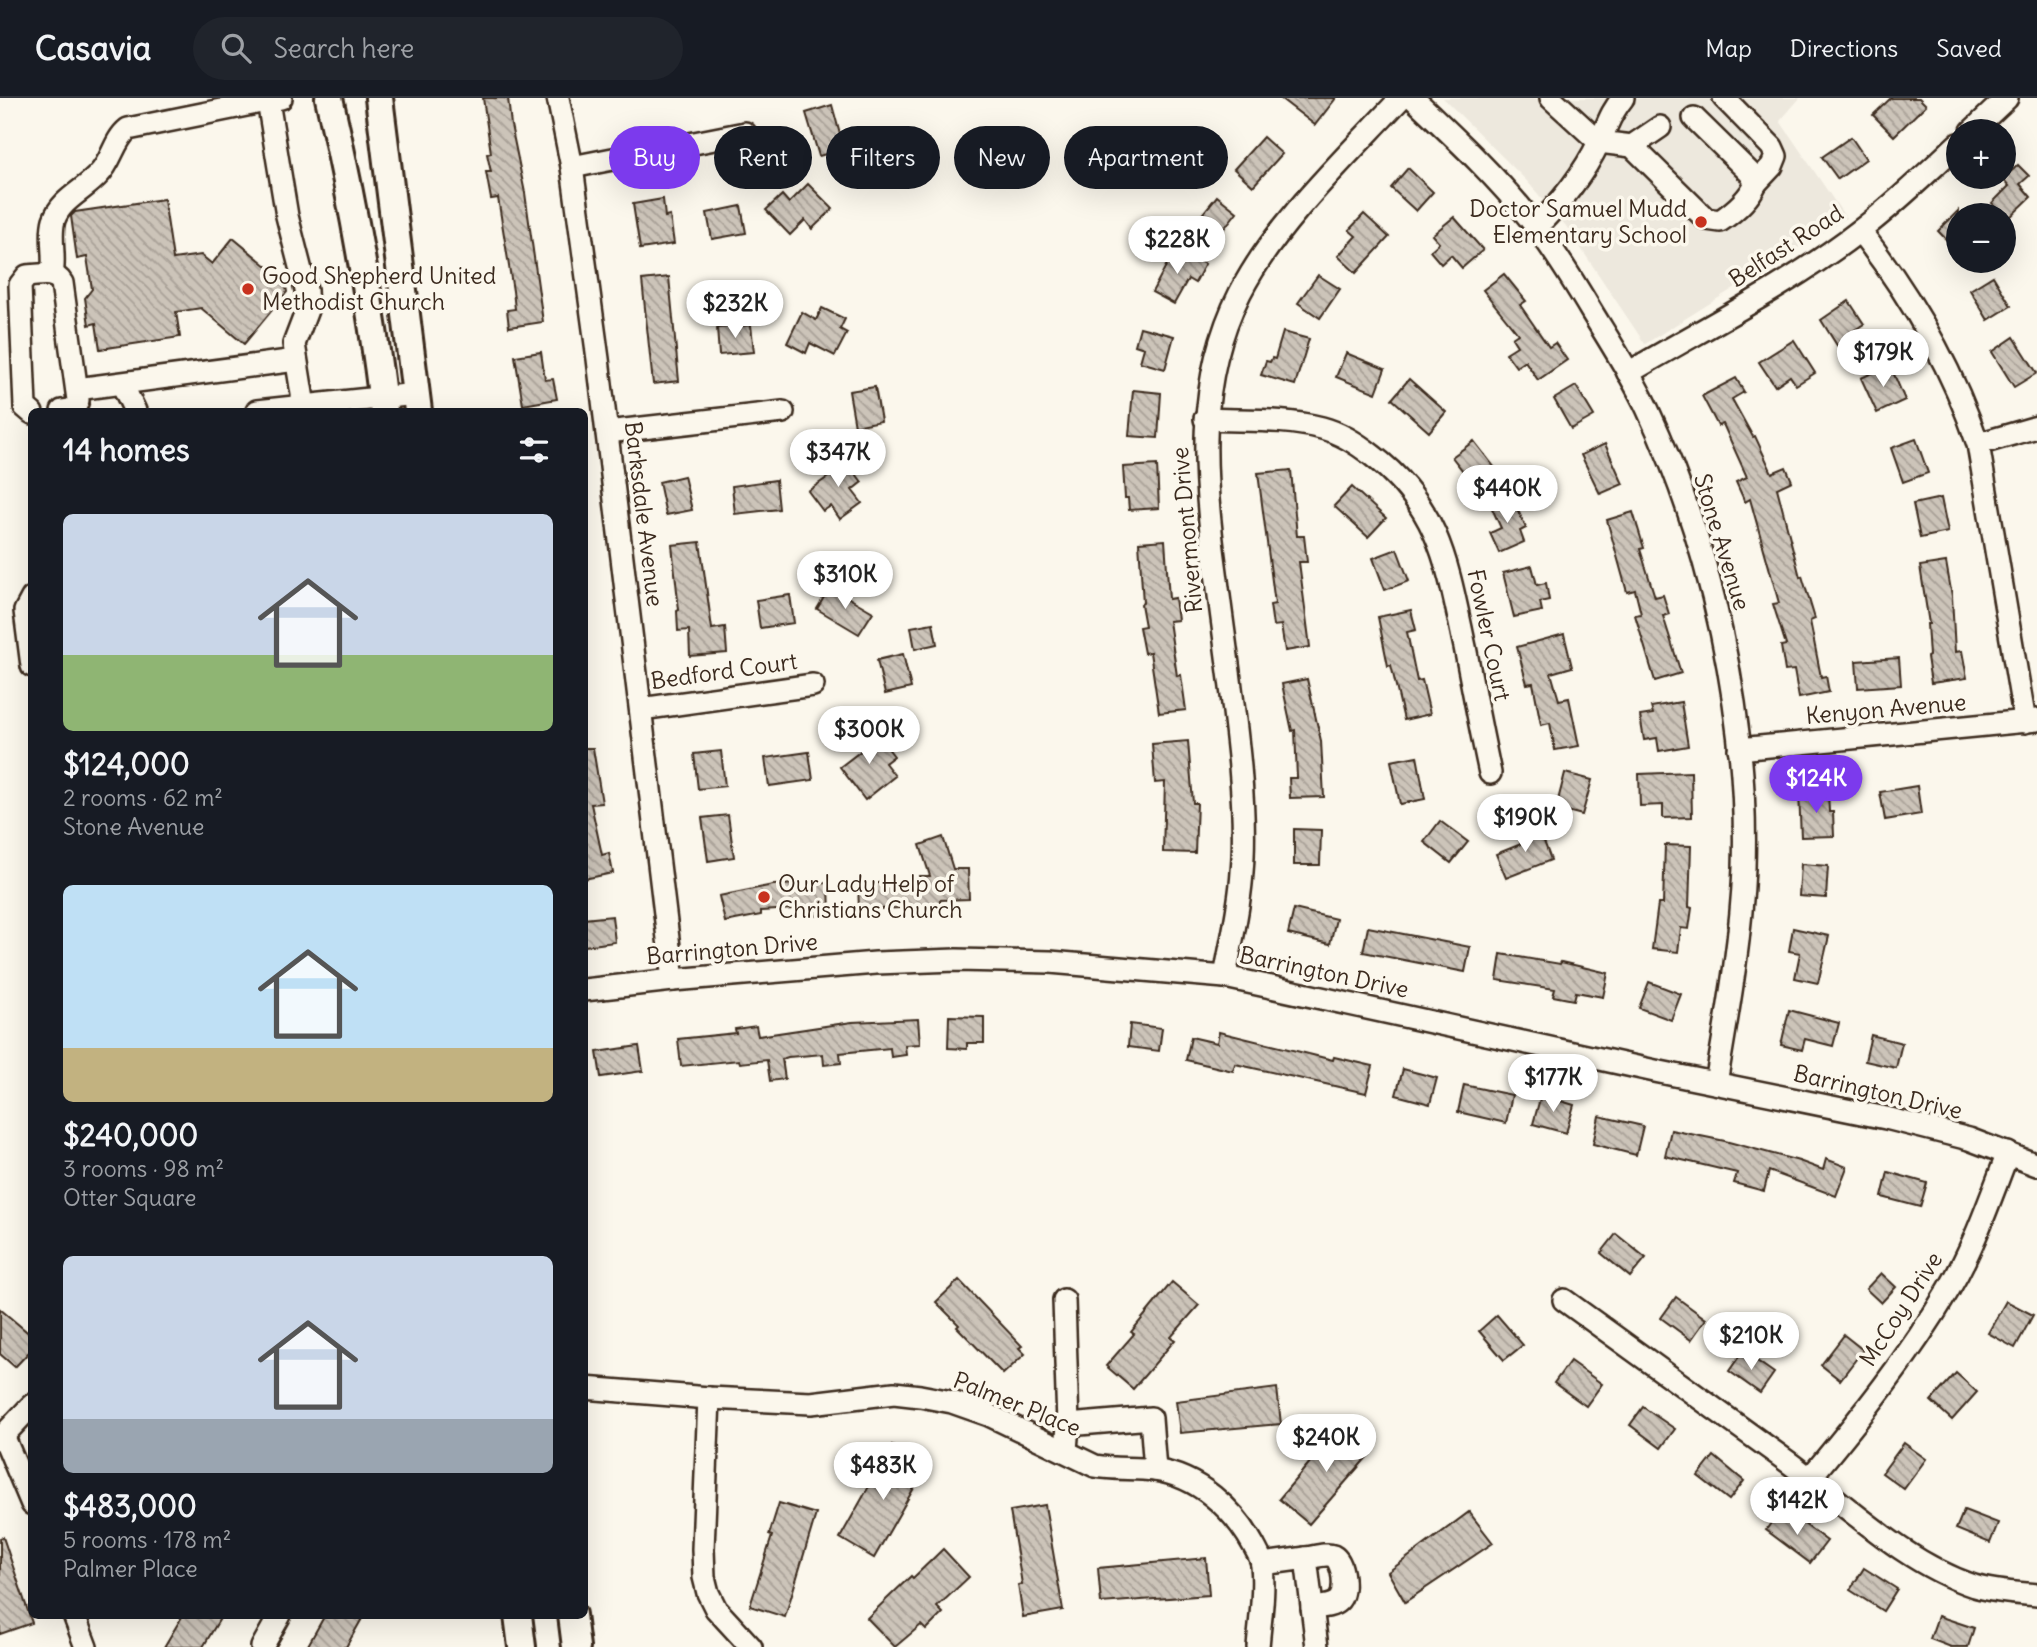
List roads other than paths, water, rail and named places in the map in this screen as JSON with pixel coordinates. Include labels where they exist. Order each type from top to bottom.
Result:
[{"type":"main road","points":[[330,98],[362,248],[383,404]]},
{"type":"main road","points":[[379,98],[417,403]]},
{"type":"main road","points":[[518,1619],[522,1647]]},
{"type":"main road","points":[[572,1619],[576,1647]]},
{"type":"street","name":"Barksdale Avenue","points":[[558,98],[572,167],[607,432],[673,979]]},
{"type":"street","name":"Rivermont Drive","points":[[1225,977],[1242,872],[1242,831],[1240,768],[1206,487],[1205,419],[1208,389],[1221,338],[1241,291],[1257,265],[1282,229],[1401,98]]},
{"type":"street","name":"Stone Avenue","points":[[1413,98],[1490,174],[1536,227],[1565,267],[1646,406],[1679,486],[1710,585],[1728,673],[1739,749],[1744,867],[1734,971],[1716,1083]]},
{"type":"street","points":[[1551,98],[1602,135],[1632,146],[1706,219],[1720,221],[1752,193],[1776,156],[1772,147],[1724,98]]},
{"type":"street","points":[[1602,135],[1603,98]]},
{"type":"street","points":[[1536,227],[1557,206],[1602,135],[1610,114],[1623,98]]},
{"type":"street","points":[[1985,119],[2007,98]]},
{"type":"street","points":[[52,274],[55,263],[54,220],[65,204],[105,167],[122,133],[128,129],[275,99],[287,216],[306,290],[307,310],[294,344],[296,360],[318,407],[417,403]]},
{"type":"street","points":[[1694,118],[1750,173],[1756,183]]},
{"type":"street","points":[[1632,146],[1660,127]]},
{"type":"street","points":[[572,167],[714,139]]},
{"type":"street","name":"Belfast Road","points":[[1628,373],[1771,289],[1860,231],[1946,155]]},
{"type":"street","points":[[1860,231],[1887,266],[1945,361],[1967,411],[1978,444],[2031,721]]},
{"type":"street","points":[[28,410],[25,407],[20,285],[27,276],[52,274],[59,277],[62,283],[77,389],[74,408]]},
{"type":"street","points":[[77,389],[296,360]]},
{"type":"street","points":[[122,384],[134,408]]},
{"type":"street","points":[[607,432],[783,412]]},
{"type":"street","name":"Fowler Court","points":[[1205,419],[1286,422],[1321,427],[1344,435],[1364,448],[1405,484],[1433,526],[1447,564],[1490,773]]},
{"type":"street","points":[[1978,444],[2037,427]]},
{"type":"street","points":[[28,605],[25,611],[28,635]]},
{"type":"street","name":"Bedford Court","points":[[641,709],[813,685]]},
{"type":"street","name":"Kenyon Avenue","points":[[1739,749],[2031,721]]},
{"type":"street","name":"Barrington Drive","points":[[588,990],[673,979],[876,962],[956,960],[1050,962],[1225,977],[1908,1124],[1969,1139],[2037,1165]]},
{"type":"street","name":"McCoy Drive","points":[[1810,1478],[1904,1358],[1950,1287],[2008,1153]]},
{"type":"street","points":[[1063,1300],[1068,1425],[1066,1450]]},
{"type":"street","points":[[1564,1300],[1810,1478],[1897,1545],[1953,1578],[1976,1587],[2037,1595]]},
{"type":"street","name":"Palmer Place","points":[[588,1388],[811,1403],[894,1393],[920,1396],[952,1402],[989,1415],[1095,1466],[1155,1470],[1195,1485],[1212,1494],[1243,1527],[1262,1564],[1258,1647]]},
{"type":"street","points":[[709,1398],[704,1577],[716,1609],[751,1647]]},
{"type":"street","points":[[28,1408],[4,1427],[28,1493]]},
{"type":"street","points":[[1068,1425],[1151,1418],[1155,1470]]},
{"type":"street","points":[[1262,1564],[1329,1555],[1336,1558],[1340,1564],[1343,1593],[1340,1600],[1334,1604],[1312,1608]]},
{"type":"street","points":[[1306,1558],[1317,1647]]},
{"type":"street","points":[[76,1619],[86,1647]]},
{"type":"street","points":[[262,1647],[278,1619]]},
{"type":"place","name":"Doctor Samuel Mudd Elementary School","points":[[1701,222]]},
{"type":"place","name":"Good Shepherd United Methodist Church","points":[[248,289]]},
{"type":"place","name":"Our Lady Help of Christians Church","points":[[764,897]]}]
